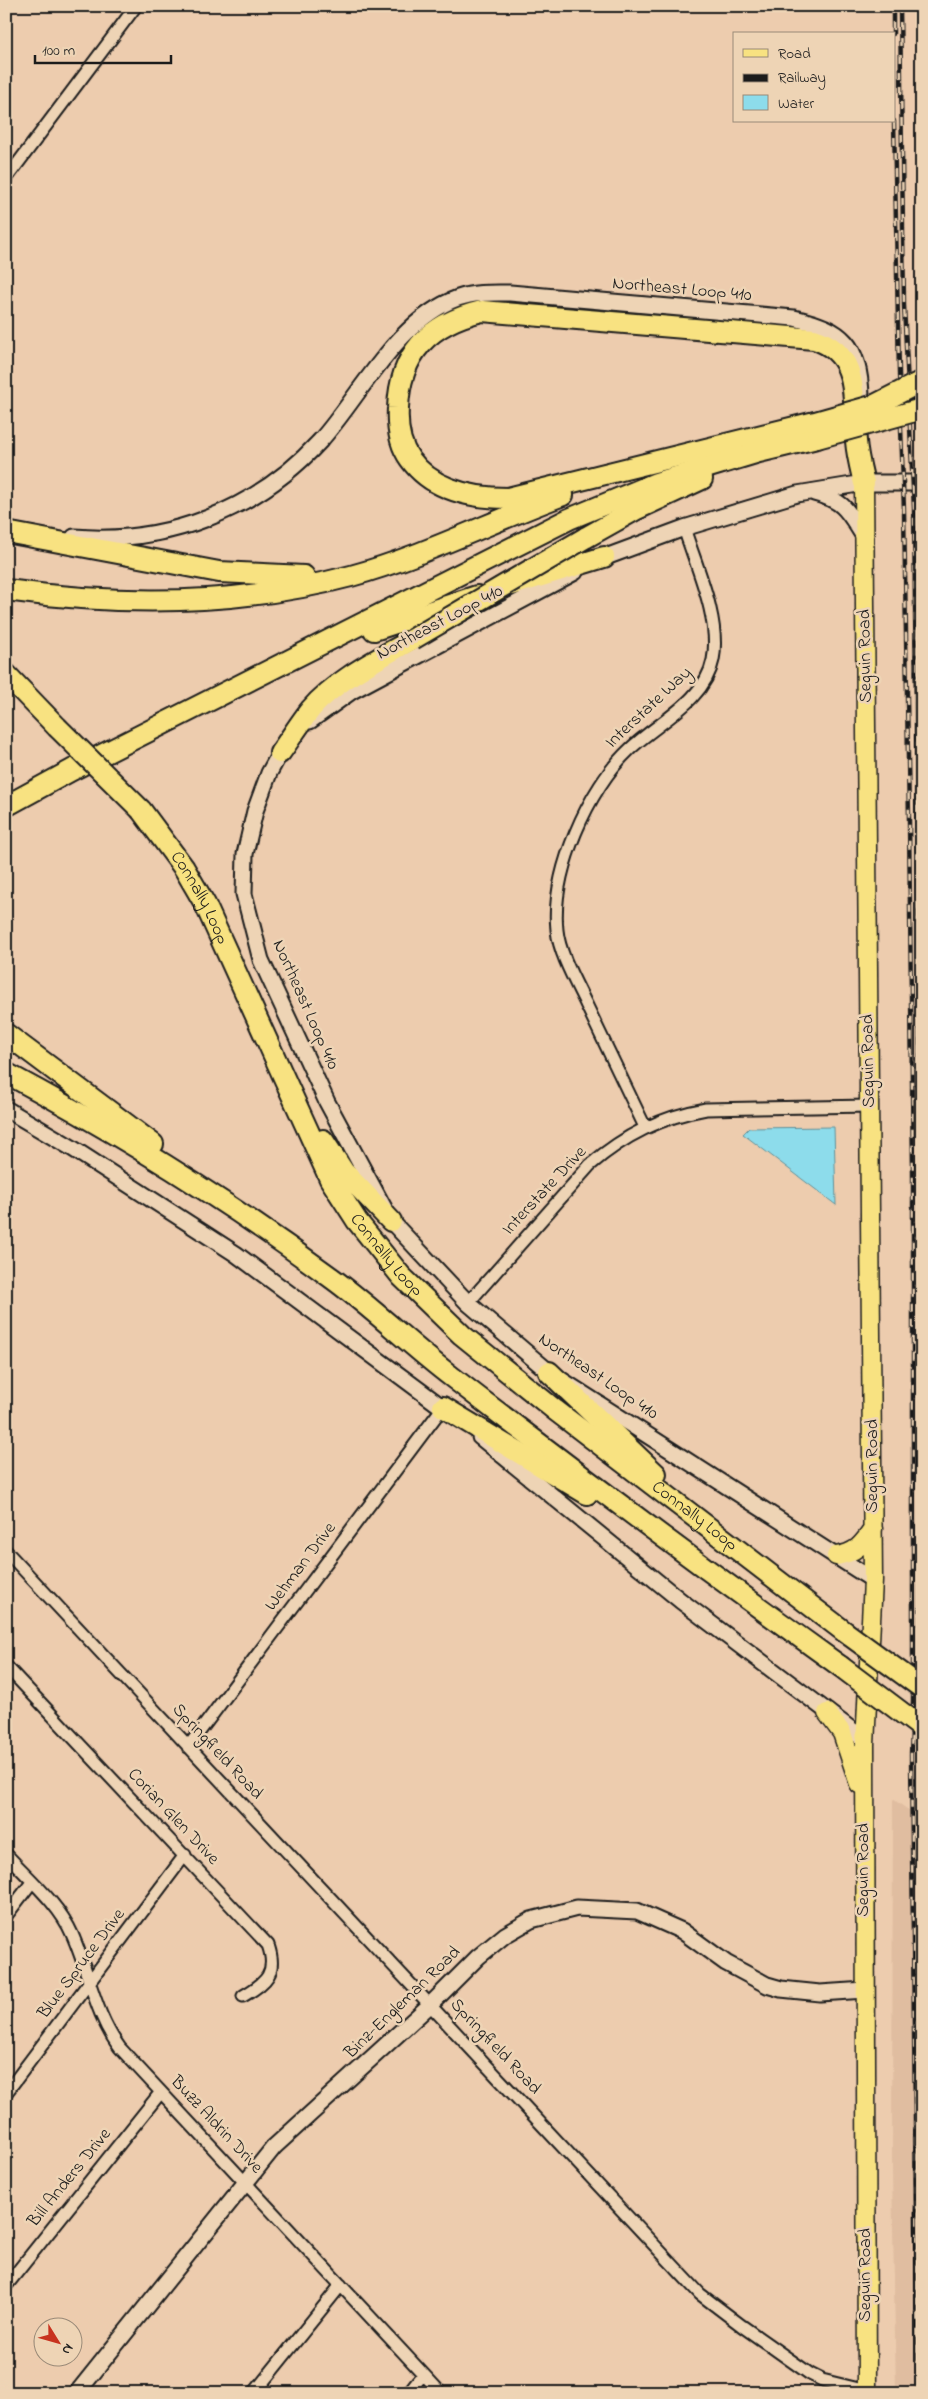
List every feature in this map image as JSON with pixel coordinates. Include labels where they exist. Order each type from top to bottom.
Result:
[{"type":"highway","points":[[864,483],[856,444],[852,379],[847,365],[839,352],[828,344],[814,339],[482,311],[461,316],[431,333],[417,347],[403,373],[398,395],[400,440],[410,459],[426,475],[446,488],[486,498],[508,498],[693,451],[816,430],[922,409]]},
{"type":"highway","points":[[280,754],[312,709],[355,674],[585,538],[635,510],[759,452],[875,405],[922,381]]},
{"type":"highway","points":[[6,806],[72,770],[569,519],[656,483],[759,452]]},
{"type":"highway","points":[[6,590],[105,601],[180,601],[232,598],[290,589],[351,576],[417,554],[635,467]]},
{"type":"highway","points":[[6,532],[219,572],[286,577],[351,576]]},
{"type":"highway","points":[[306,653],[604,557]]},
{"type":"highway","points":[[6,674],[56,727]]},
{"type":"highway","name":"Connally Loop","points":[[6,692],[56,727],[141,810],[173,853],[205,904],[330,1179],[357,1220],[400,1276],[462,1336],[555,1410],[845,1632],[922,1688]]},
{"type":"highway","points":[[6,792],[32,786],[72,770]]},
{"type":"highway","points":[[6,1034],[334,1280]]},
{"type":"highway","name":"Connally Loop","points":[[6,1073],[65,1104],[178,1172],[334,1280],[450,1376],[670,1544],[840,1666],[922,1728]]},
{"type":"highway","points":[[288,1088],[344,1172],[390,1221]]},
{"type":"highway","points":[[549,1372],[726,1541]]},
{"type":"highway","points":[[443,1408],[670,1544]]},
{"type":"main road","name":"Northeast Loop 410","points":[[6,532],[85,538],[126,538],[169,532],[203,522],[233,507],[280,477],[319,442],[401,337],[420,320],[438,307],[458,298],[480,293],[510,293],[794,318],[821,324],[831,329],[844,340],[851,351],[861,376],[864,483]]},
{"type":"main road","name":"Northeast Loop 410","points":[[873,1580],[549,1372],[468,1302],[390,1221],[327,1102],[261,960],[244,894],[245,854],[255,811],[280,754],[307,722],[352,691],[604,557],[684,528],[810,492],[864,483],[922,483]]},
{"type":"main road","name":"Seguin Road","points":[[864,483],[873,1529],[873,1580],[864,1799],[867,2392]]},
{"type":"main road","points":[[810,492],[832,498],[842,504],[865,538]]},
{"type":"main road","points":[[6,1109],[80,1153],[236,1254],[443,1408],[681,1601],[865,1740]]},
{"type":"main road","points":[[836,1556],[849,1554],[858,1549],[873,1529]]},
{"type":"main road","points":[[827,1713],[842,1733],[864,1799]]},
{"type":"main road","name":"Binz-Engleman Road","points":[[77,2393],[274,2147],[431,2004],[478,1957],[530,1920],[561,1911],[585,1908],[637,1911],[682,1931],[726,1963],[767,1985],[781,1989],[820,1993],[865,1990]]},
{"type":"street","points":[[6,179],[136,6]]},
{"type":"street","name":"Interstate Way","points":[[645,1127],[569,967],[557,932],[557,914],[562,881],[573,837],[594,794],[614,765],[629,749],[677,711],[699,690],[710,674],[714,645],[710,609],[684,528]]},
{"type":"street","name":"Interstate Drive","points":[[468,1302],[590,1165],[607,1151],[645,1127],[685,1113],[706,1109],[870,1106]]},
{"type":"street","name":"Wehman Drive","points":[[188,1747],[443,1408]]},
{"type":"street","name":"Springfield Road","points":[[6,1551],[700,2294],[810,2374],[822,2380],[867,2392]]},
{"type":"street","name":"Corian Glen Drive","points":[[6,1666],[268,1945],[272,1954],[272,1970],[262,1984],[243,1996]]},
{"type":"street","name":"Buzz Aldrin Drive","points":[[6,1854],[61,1914],[68,1926],[105,2025],[113,2038],[441,2393]]},
{"type":"street","name":"Blue Spruce Drive","points":[[6,2094],[185,1855]]},
{"type":"street","points":[[6,1916],[32,1882]]},
{"type":"street","name":"Bill Anders Drive","points":[[6,2286],[162,2092]]},
{"type":"street","points":[[254,2393],[341,2285]]},
{"type":"street","points":[[408,2393],[423,2374]]},
{"type":"shaded area","points":[[893,1799],[922,1820],[922,2393],[896,2393],[892,2171]]},
{"type":"water","points":[[834,1127],[836,1205],[743,1134],[749,1128]]},
{"type":"railway","points":[[893,6],[893,32]]},
{"type":"railway","points":[[900,6],[904,305],[914,509],[920,1091]]},
{"type":"railway","points":[[894,122],[904,510],[913,1172],[913,1701],[911,1755],[918,2393]]},
{"type":"railway","points":[[920,1166],[922,1285]]},
{"type":"railway","points":[[920,1654],[922,1391]]},
{"type":"railway","points":[[919,1714],[919,1801]]}]
